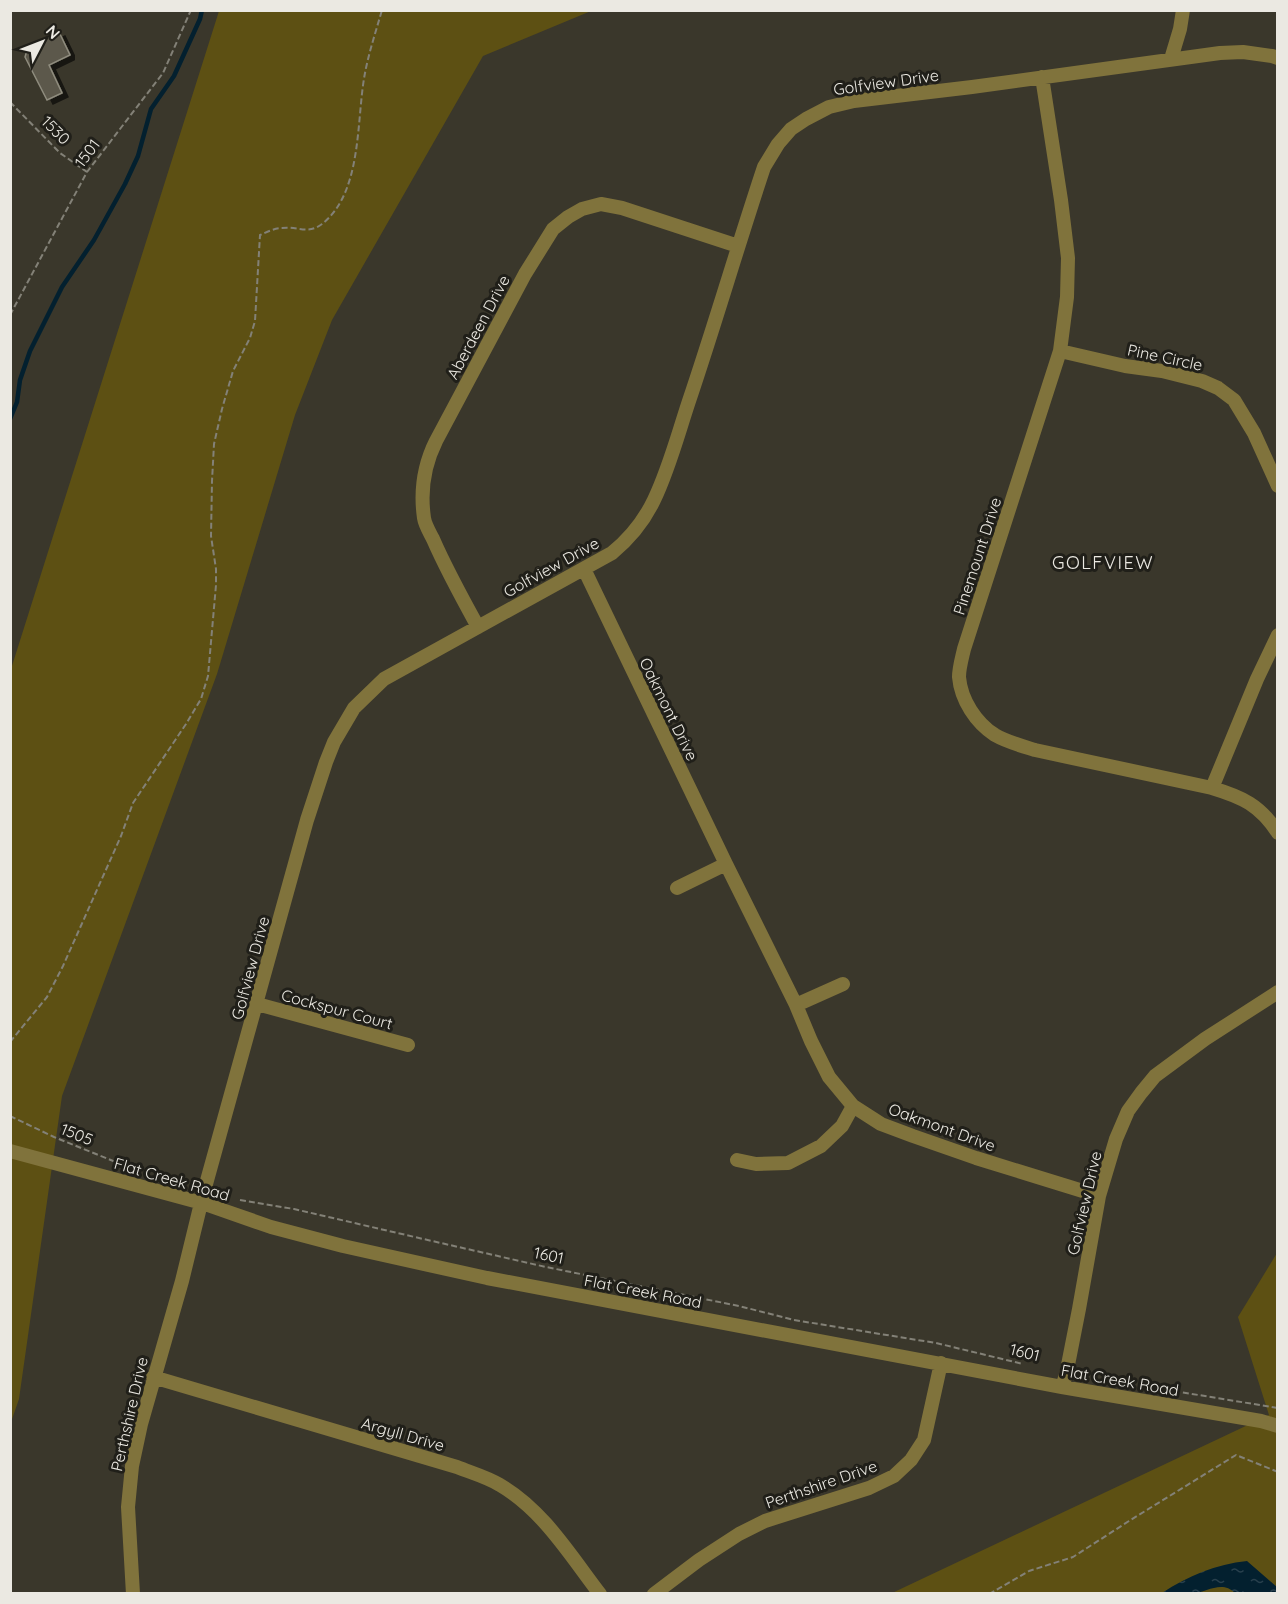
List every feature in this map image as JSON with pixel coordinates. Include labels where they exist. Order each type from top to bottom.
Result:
[{"type":"street","points":[[1171,59],[1184,10]]},
{"type":"street","name":"Golfview Drive","points":[[182,1281],[307,820],[326,762],[339,734],[354,708],[384,679],[612,553],[636,529],[654,500],[663,477],[764,167],[778,144],[791,129],[806,118],[829,107],[855,101],[1220,53],[1244,52],[1278,58]]},
{"type":"street","name":"Pinemount Drive","points":[[1042,77],[1068,258],[1067,297],[1060,351],[964,649],[959,676],[963,698],[978,720],[995,735],[1012,743],[1234,795],[1258,808],[1278,833]]},
{"type":"street","name":"Aberdeen Drive","points":[[478,627],[424,520],[422,495],[424,472],[429,455],[441,431],[525,274],[553,229],[582,209],[601,204],[622,208],[738,246]]},
{"type":"street","name":"Pine Circle","points":[[1060,351],[1125,366],[1162,371],[1202,381],[1218,388],[1234,400],[1254,433],[1278,486]]},
{"type":"street","name":"Oakmont Drive","points":[[584,569],[829,1077],[853,1106],[881,1124],[976,1158],[1099,1196]]},
{"type":"street","points":[[1212,788],[1257,679],[1278,635]]},
{"type":"street","points":[[677,888],[726,864]]},
{"type":"street","points":[[796,1005],[843,984]]},
{"type":"street","name":"Golfview Drive","points":[[1062,1387],[1079,1310],[1099,1196],[1116,1140],[1128,1111],[1155,1076],[1205,1039],[1278,992]]},
{"type":"street","name":"Cockspur Court","points":[[257,1004],[408,1045]]},
{"type":"street","points":[[736,1160],[756,1164],[788,1163],[821,1146],[842,1126],[853,1106]]},
{"type":"street","name":"Flat Creek Road","points":[[10,1151],[202,1203],[271,1227],[332,1244],[487,1278],[1278,1426]]},
{"type":"street","name":"Perthshire Drive","points":[[133,1593],[128,1507],[130,1485],[141,1424],[182,1281]]},
{"type":"street","name":"Perthshire Drive","points":[[654,1593],[739,1534],[765,1521],[869,1488],[894,1476],[911,1460],[924,1440],[942,1363]]},
{"type":"street","name":"Argyll Drive","points":[[153,1377],[458,1467],[498,1484],[517,1496],[548,1525],[600,1593]]},
{"type":"path","name":"1501","points":[[10,315],[87,172],[164,73],[191,10]]},
{"type":"path","points":[[10,1042],[47,997],[121,836],[133,803],[201,699],[208,676],[216,585],[211,536],[214,444],[233,371],[250,338],[255,321],[260,235],[283,228],[305,231],[313,229],[322,223],[348,189],[357,141],[365,73],[382,10]]},
{"type":"path","name":"1530","points":[[10,102],[60,153],[87,172]]},
{"type":"path","name":"1505","points":[[10,1116],[127,1167]]},
{"type":"path","name":"1601","points":[[238,1200],[294,1209],[794,1320],[936,1343],[1029,1366]]},
{"type":"path","points":[[989,1593],[1029,1571],[1073,1557],[1236,1455],[1278,1472]]},
{"type":"shaded area","points":[[219,11],[591,11],[483,56],[332,320],[295,415],[217,674],[62,1096],[19,1399],[11,1422],[11,669]]},
{"type":"shaded area","points":[[1277,1253],[1277,1593],[890,1594],[1269,1415],[1238,1317]]},
{"type":"water","points":[[1247,1561],[1277,1587],[1277,1593],[1235,1593],[1225,1587],[1220,1587],[1192,1594],[1162,1593],[1203,1572]]},
{"type":"building","points":[[59,32],[70,55],[49,65],[62,93],[47,100],[25,57],[28,47]]},
{"type":"waterway","points":[[10,419],[17,402],[20,380],[30,351],[62,287],[94,240],[125,184],[138,156],[151,109],[174,76],[202,10]]},
{"type":"district","name":"GOLFVIEW","points":[[1103,563]]}]
